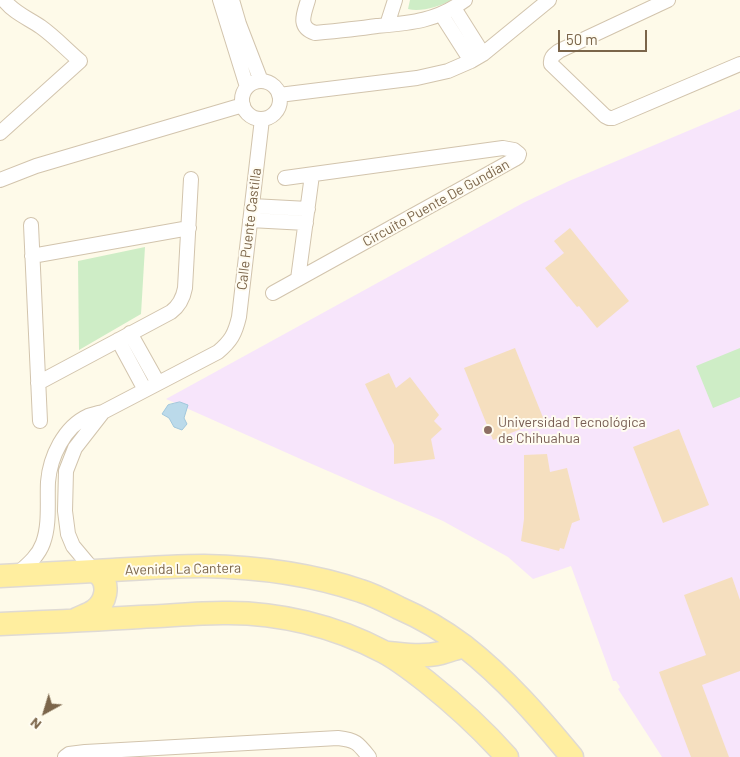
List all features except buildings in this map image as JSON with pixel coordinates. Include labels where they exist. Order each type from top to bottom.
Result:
[{"type":"main road","name":"Avenida La Cantera","points":[[8,575],[204,566],[274,571],[362,591],[414,615],[464,646],[521,698],[572,757]]},
{"type":"main road","points":[[74,621],[95,610],[104,599],[106,592],[105,584],[101,576],[94,571]]},
{"type":"main road","points":[[0,624],[224,613],[263,615],[297,620],[361,641],[385,652],[408,667],[456,705],[507,757]]},
{"type":"main road","points":[[385,652],[422,655],[439,653],[464,646]]},
{"type":"street","points":[[0,133],[80,61],[44,30],[12,9],[4,0]]},
{"type":"street","points":[[220,0],[261,81]]},
{"type":"street","points":[[232,0],[234,25],[248,87]]},
{"type":"street","points":[[308,0],[303,20],[307,29],[315,34],[419,21],[441,14],[460,4],[483,54]]},
{"type":"street","points":[[387,25],[395,0]]},
{"type":"street","points":[[279,94],[417,78],[448,71],[483,54],[550,0]]},
{"type":"street","points":[[658,2],[559,51],[550,59],[550,64],[608,118],[617,117],[740,64]]},
{"type":"street","points":[[441,14],[471,61]]},
{"type":"street","points":[[261,81],[274,86],[279,94],[280,104],[275,113],[262,119],[252,117],[243,105],[243,96],[248,87],[261,81]]},
{"type":"street","points":[[0,180],[36,166],[243,105]]},
{"type":"street","name":"Calle Puente Castilla","points":[[158,383],[218,352],[227,345],[237,328],[262,119]]},
{"type":"street","name":"Circuito Puente De Gundian","points":[[273,293],[515,159],[519,154],[514,150],[503,148],[285,178]]},
{"type":"street","points":[[298,279],[312,175]]},
{"type":"street","points":[[38,383],[176,308],[181,301],[185,288],[191,180]]},
{"type":"street","points":[[252,206],[307,216]]},
{"type":"street","points":[[250,220],[307,216]]},
{"type":"street","points":[[31,225],[40,421]]},
{"type":"street","points":[[32,256],[189,228]]},
{"type":"street","points":[[8,575],[33,559],[43,544],[48,512],[50,469],[53,458],[66,434],[88,417],[103,412],[158,383],[124,337]]},
{"type":"street","points":[[124,337],[145,390]]},
{"type":"street","points":[[94,571],[73,546],[68,534],[65,511],[66,471],[82,438],[103,412]]},
{"type":"street","points":[[48,512],[65,511]]},
{"type":"street","points":[[65,757],[69,754],[85,752],[338,738],[350,739],[361,747],[369,757]]},
{"type":"shaded area","name":"Universidad Tecnológica de Chihuahua","points":[[740,109],[740,757],[662,757],[618,689],[620,687],[616,681],[613,681],[571,566],[533,579],[508,557],[443,521],[166,399],[523,203],[569,181]]},
{"type":"green space","points":[[410,0],[451,0],[436,7],[418,10],[408,9]]},
{"type":"green space","points":[[145,247],[141,314],[79,350],[78,261]]},
{"type":"green space","points":[[740,348],[740,397],[713,408],[696,366]]},
{"type":"water","points":[[180,402],[188,405],[184,418],[187,424],[182,430],[174,427],[169,418],[162,414],[168,405]]},
{"type":"place","name":"Universidad Tecnológica de Chihuahua","points":[[488,430]]}]
